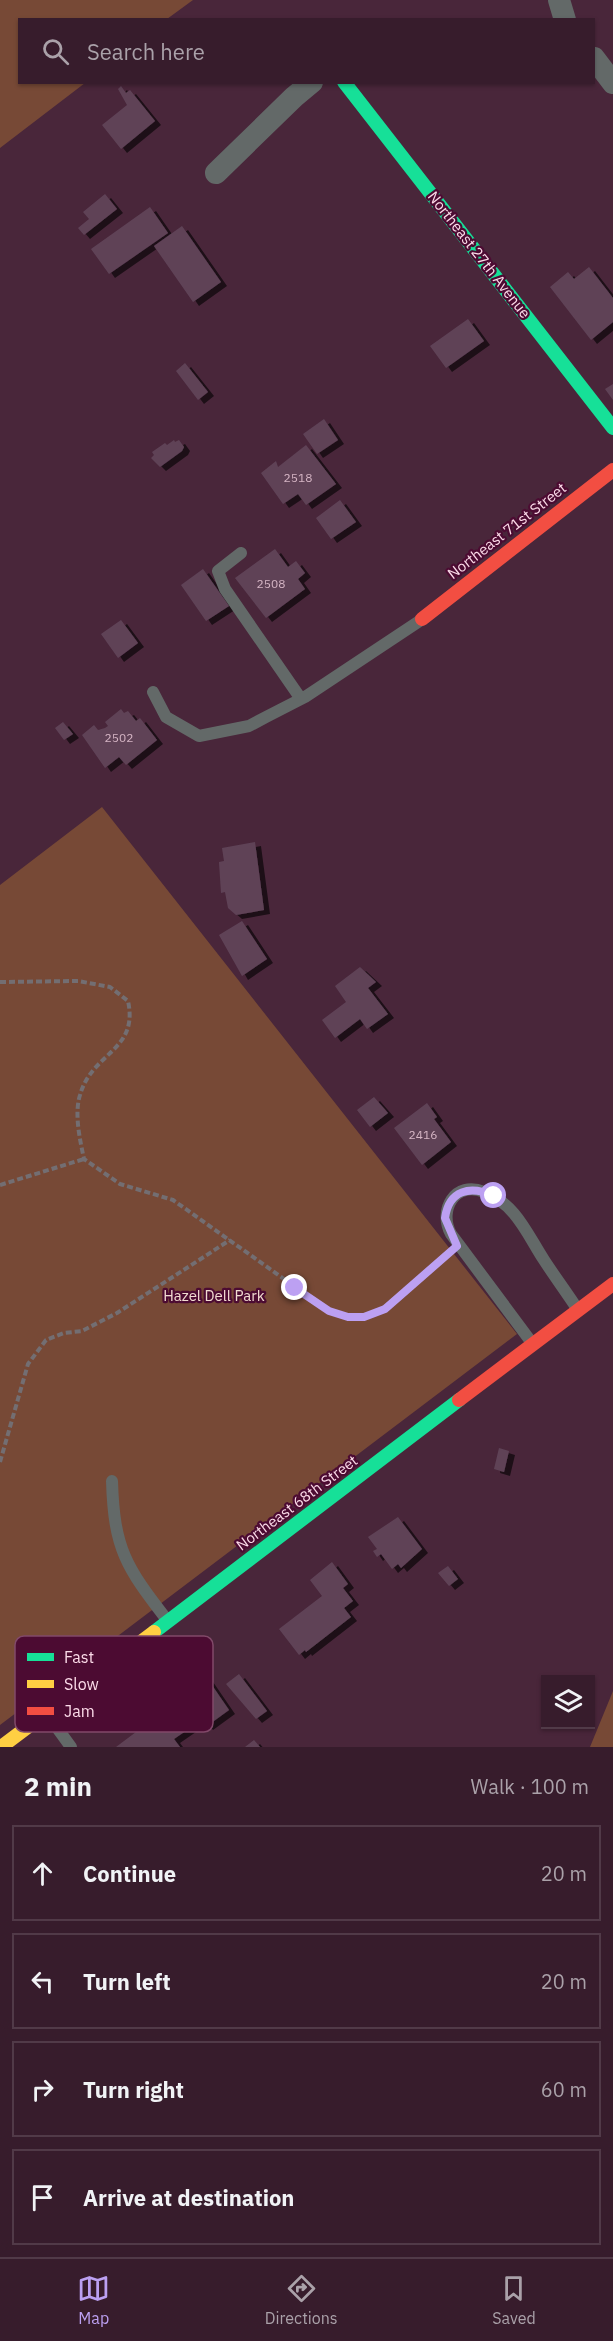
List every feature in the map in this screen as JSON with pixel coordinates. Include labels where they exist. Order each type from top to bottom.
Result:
[{"type":"street","points":[[559,0],[565,18]]},
{"type":"street","points":[[595,59],[613,83]]},
{"type":"street","points":[[216,173],[310,84]]},
{"type":"street","name":"Northeast 27th Avenue","points":[[346,84],[613,428]]},
{"type":"street","name":"Northeast 71st Street","points":[[422,619],[613,470]]},
{"type":"street","name":"Northeast 68th Street","points":[[148,1636],[613,1284]]},
{"type":"street","name":"Northeast 68th Street","points":[[1,1747],[21,1732]]},
{"type":"lane","points":[[241,553],[218,571],[225,589],[301,699]]},
{"type":"lane","points":[[153,692],[166,717],[199,736],[249,726],[301,699],[422,619]]},
{"type":"lane","points":[[532,1344],[457,1246],[445,1218],[450,1200],[462,1191],[470,1190],[494,1196],[519,1218],[578,1310]]},
{"type":"lane","points":[[112,1480],[113,1512],[121,1554],[139,1584],[168,1621]]},
{"type":"lane","points":[[60,1732],[71,1747]]},
{"type":"path","points":[[0,982],[78,981],[110,987],[128,1001],[132,1018],[127,1035],[92,1071],[79,1095],[78,1129],[84,1160],[120,1184],[173,1200],[329,1311],[348,1317],[364,1317],[385,1309],[457,1246]]},
{"type":"path","points":[[0,1185],[84,1160]]},
{"type":"path","points":[[0,1462],[28,1364],[46,1340],[64,1333],[82,1331],[117,1313],[230,1240]]},
{"type":"green space","points":[[0,0],[193,0],[168,18],[18,18],[18,84],[84,84],[0,148]]},
{"type":"green space","name":"Hazel Dell Park","points":[[102,807],[517,1334],[118,1636],[15,1636],[15,1714],[0,1725],[0,885]]},
{"type":"green space","points":[[613,1691],[613,1747],[590,1747]]},
{"type":"building","points":[[121,86],[126,93],[130,90],[155,121],[121,149],[102,125],[127,105],[118,89]]},
{"type":"building","points":[[105,194],[117,209],[84,235],[78,228],[89,219],[83,212]]},
{"type":"building","points":[[150,207],[168,233],[109,274],[91,249]]},
{"type":"building","points":[[182,226],[221,282],[193,302],[154,246]]},
{"type":"building","points":[[589,267],[613,298],[613,322],[591,340],[550,287],[568,272],[574,279]]},
{"type":"building","points":[[468,319],[484,341],[446,368],[430,346]]},
{"type":"building","points":[[185,363],[208,392],[198,400],[176,371]]},
{"type":"building","points":[[613,384],[613,400],[605,389]]},
{"type":"building","points":[[324,419],[338,440],[317,454],[303,434]]},
{"type":"building","points":[[174,440],[175,442],[179,440],[184,447],[182,451],[160,467],[151,458],[154,455],[152,452]]},
{"type":"building","points":[[306,445],[336,484],[306,505],[298,494],[283,504],[261,473],[276,461],[278,467]]},
{"type":"building","points":[[340,500],[356,522],[331,539],[316,518]]},
{"type":"building","points":[[275,549],[288,567],[296,561],[305,573],[298,579],[305,589],[266,618],[235,578]]},
{"type":"building","points":[[203,569],[229,606],[206,621],[181,585]]},
{"type":"building","points":[[121,620],[138,643],[118,658],[101,634]]},
{"type":"building","points":[[121,709],[124,713],[128,711],[136,721],[140,718],[157,740],[126,765],[119,757],[105,768],[82,735],[94,725],[98,730],[108,726],[105,722]]},
{"type":"building","points":[[63,722],[73,734],[64,740],[55,728]]},
{"type":"building","points":[[255,842],[264,910],[236,915],[228,908],[225,892],[221,893],[219,862],[224,861],[222,848]]},
{"type":"building","points":[[242,921],[267,959],[242,976],[219,935]]},
{"type":"building","points":[[360,967],[376,982],[368,988],[388,1014],[367,1029],[360,1019],[335,1038],[322,1020],[346,1002],[335,986]]},
{"type":"building","points":[[374,1097],[388,1113],[370,1127],[357,1110]]},
{"type":"building","points":[[427,1103],[437,1117],[434,1119],[451,1142],[422,1165],[394,1128]]},
{"type":"building","points":[[499,1448],[509,1451],[504,1472],[494,1469]]},
{"type":"building","points":[[398,1517],[422,1549],[401,1568],[398,1564],[392,1569],[381,1554],[377,1557],[373,1551],[377,1549],[368,1537]]},
{"type":"building","points":[[332,1562],[348,1584],[343,1588],[353,1601],[344,1608],[351,1617],[299,1655],[279,1629],[322,1596],[310,1580]]},
{"type":"building","points":[[448,1566],[458,1579],[449,1586],[438,1573]]},
{"type":"building","points":[[239,1674],[267,1711],[256,1719],[226,1684]]},
{"type":"building","points":[[213,1687],[229,1710],[213,1722]]},
{"type":"building","points":[[136,1732],[184,1732],[174,1739],[180,1747],[116,1747]]},
{"type":"building","points":[[254,1740],[260,1747],[245,1747]]},
{"type":"traffic: fast","points":[[346,84],[613,428]]},
{"type":"traffic: fast","points":[[154,1632],[459,1400]]},
{"type":"traffic: slow","points":[[149,1636],[154,1632]]},
{"type":"traffic: slow","points":[[1,1747],[21,1732]]},
{"type":"traffic: jam","points":[[422,619],[613,470]]},
{"type":"traffic: jam","points":[[459,1400],[613,1284]]},
{"type":"route","points":[[295,1288],[329,1311],[348,1317],[364,1317],[385,1309],[457,1246],[446,1225],[447,1205],[450,1200],[462,1191],[476,1189],[494,1196]]}]
